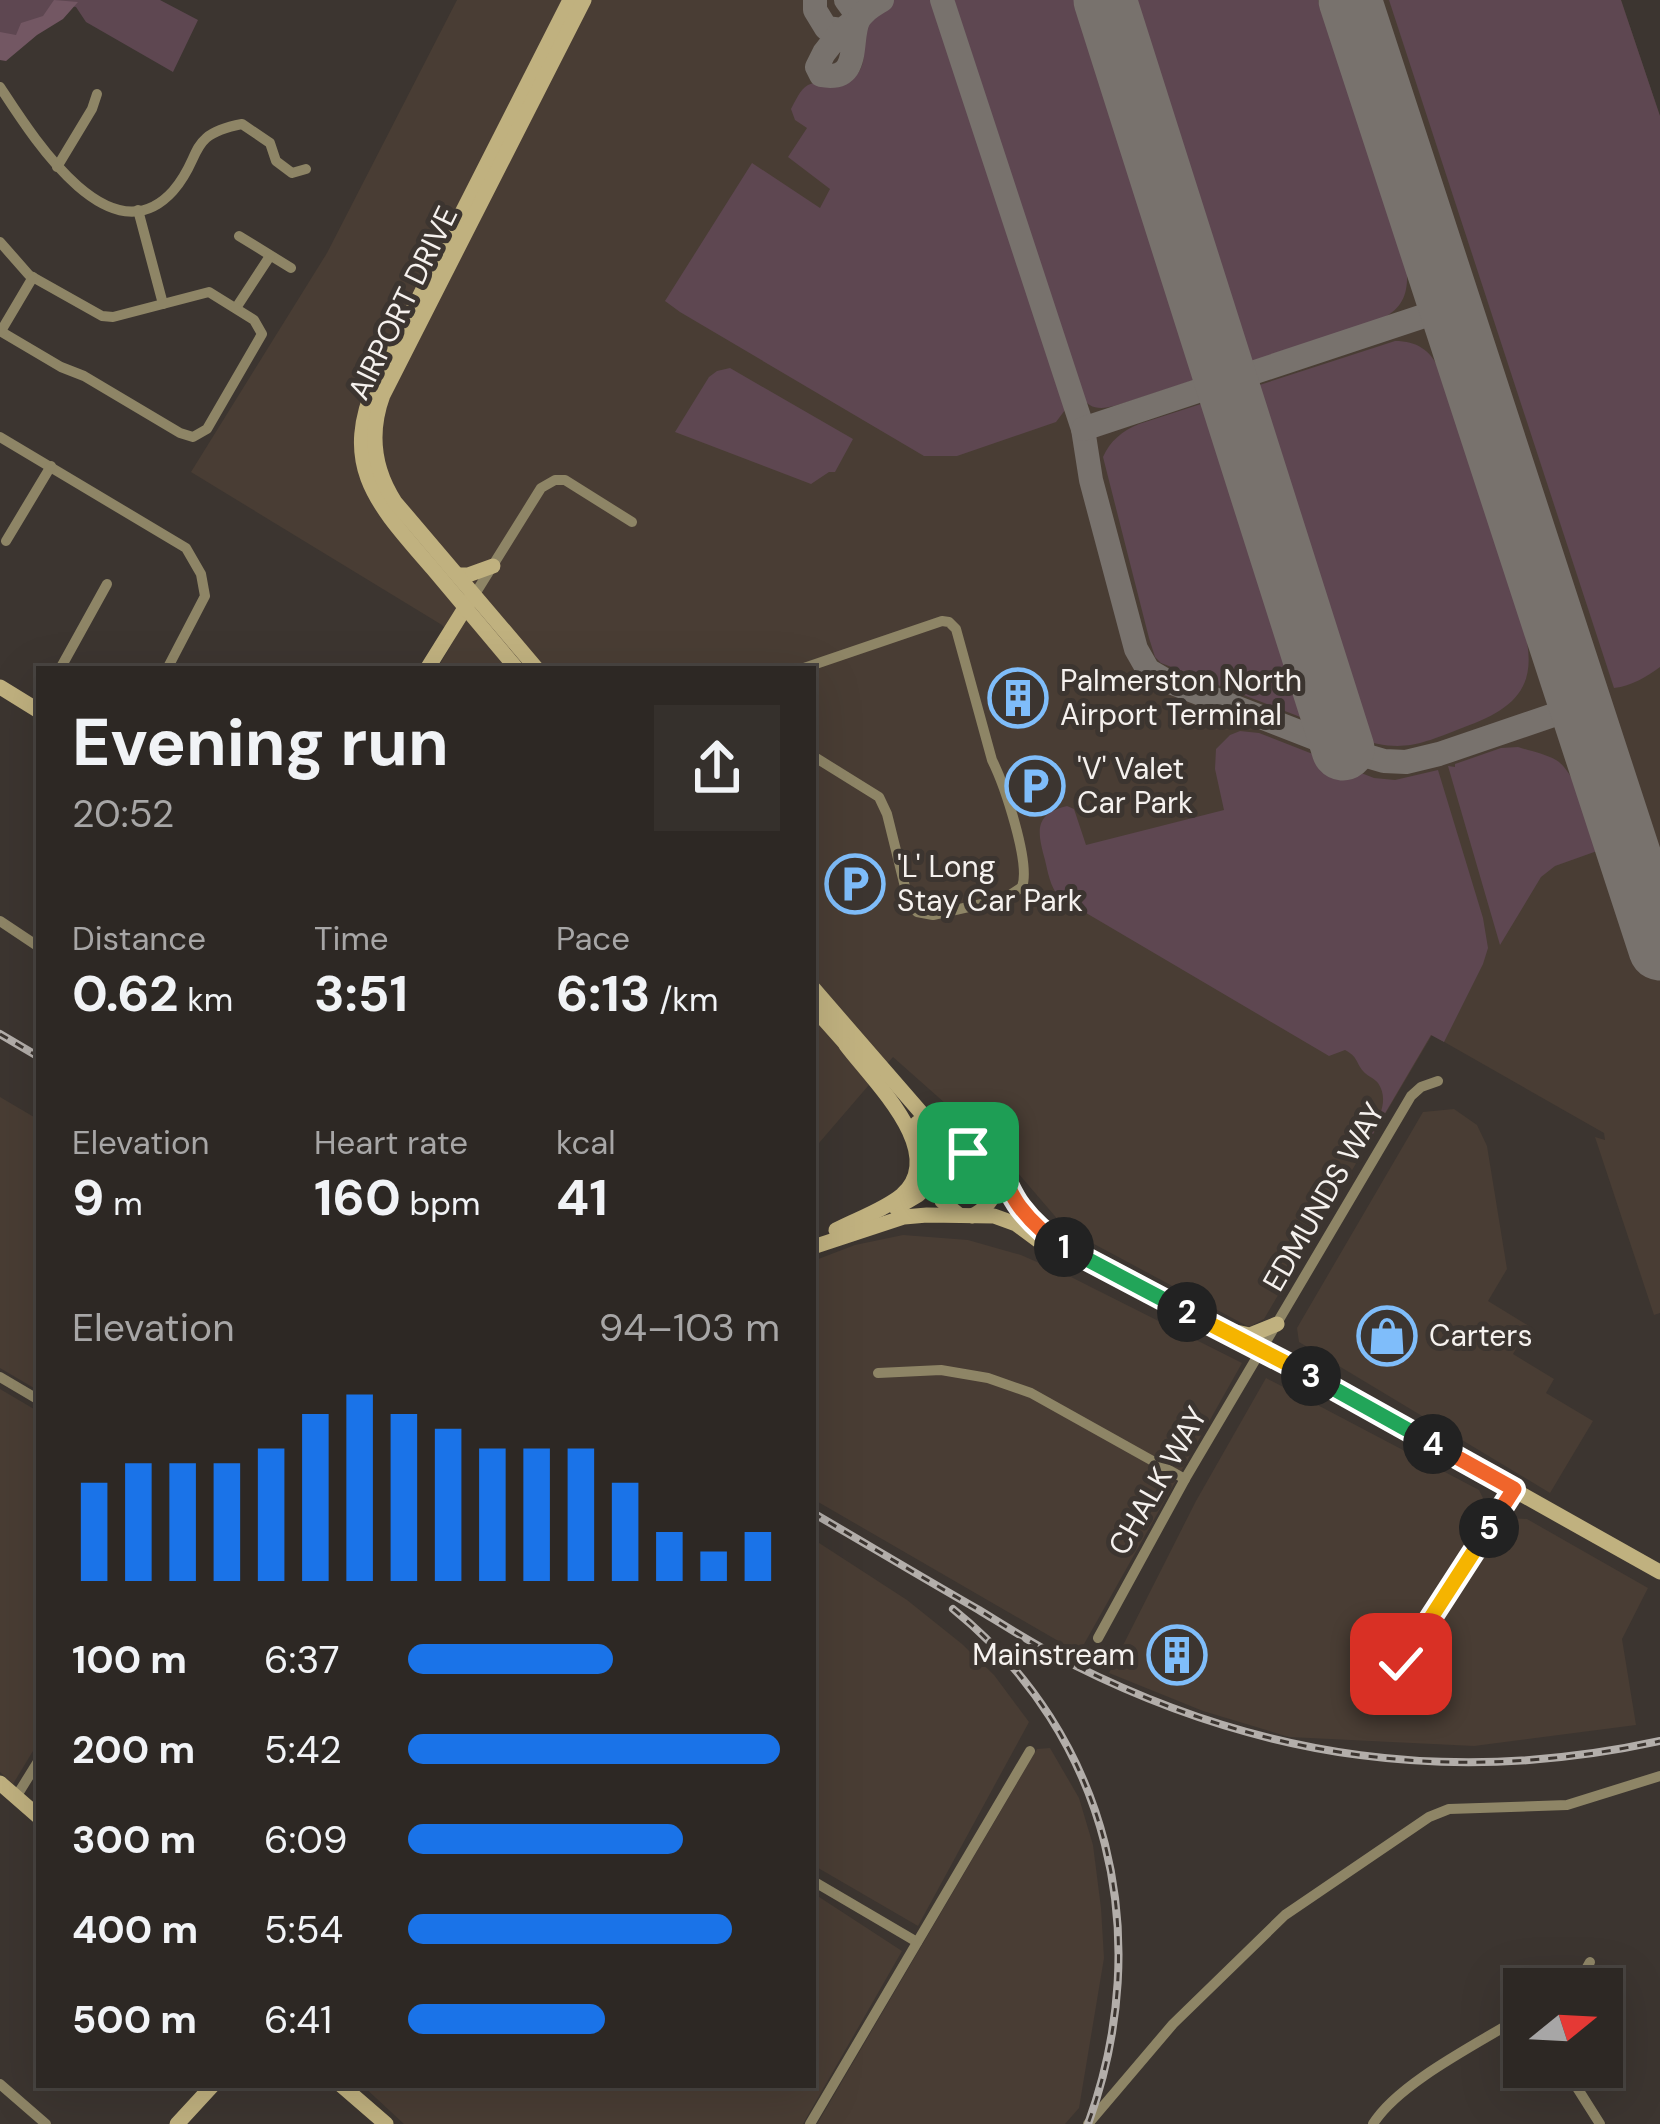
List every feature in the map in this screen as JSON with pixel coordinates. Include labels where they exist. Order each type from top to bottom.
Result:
[{"type":"main road","name":"AIRPORT DRIVE","points":[[534,666],[378,502],[363,463],[362,420],[376,380],[570,0]]},
{"type":"main road","name":"AIRPORT DRIVE","points":[[515,666],[493,640],[458,575],[386,489],[374,449],[375,421],[383,395],[584,0]]},
{"type":"main road","points":[[458,575],[493,566]]},
{"type":"main road","points":[[429,666],[470,600]]},
{"type":"main road","points":[[439,649],[469,634],[493,640]]},
{"type":"main road","points":[[0,687],[36,708]]},
{"type":"main road","points":[[816,991],[937,1131],[995,1163],[1018,1204],[1049,1237],[1259,1354]]},
{"type":"main road","points":[[816,1010],[926,1134],[935,1151],[942,1201],[965,1217]]},
{"type":"main road","points":[[816,1243],[903,1194],[918,1162],[907,1125],[846,1045]]},
{"type":"main road","points":[[816,1243],[902,1205],[959,1154],[981,1156],[991,1163],[998,1182],[979,1213],[965,1217]]},
{"type":"main road","points":[[816,1243],[904,1217],[1010,1220],[1053,1253],[1402,1427],[1660,1572]]},
{"type":"main road","points":[[1151,1294],[1187,1306],[1240,1334],[1262,1332],[1277,1324]]},
{"type":"main road","points":[[0,1783],[36,1814]]},
{"type":"main road","points":[[183,2122],[211,2088]]},
{"type":"main road","points":[[344,2088],[386,2124]]},
{"type":"street","points":[[0,88],[57,167],[98,200],[124,210],[138,210],[170,194],[203,140],[216,129],[242,124],[270,142],[276,161],[292,173],[306,169]]},
{"type":"street","points":[[57,167],[97,94]]},
{"type":"street","points":[[138,210],[163,304]]},
{"type":"street","points":[[239,236],[291,268]]},
{"type":"street","points":[[0,242],[33,277],[105,317],[209,292],[257,322],[261,338],[207,429],[185,436],[1,331],[33,277]]},
{"type":"street","points":[[236,308],[270,256]]},
{"type":"street","points":[[0,437],[186,548],[201,574],[205,596],[168,666]]},
{"type":"street","points":[[6,541],[51,466]]},
{"type":"street","points":[[470,600],[541,488],[555,480],[565,480],[632,522]]},
{"type":"street","points":[[62,666],[107,584]]},
{"type":"street","points":[[810,666],[916,628],[941,621],[952,624],[992,760],[1001,776],[1025,869],[1022,887],[1012,896],[985,904],[933,915],[917,912],[909,903],[879,797],[816,758]]},
{"type":"street","points":[[0,921],[36,945]]},
{"type":"street","name":"EDMUNDS WAY","points":[[1259,1354],[1411,1096],[1438,1082]]},
{"type":"street","name":"CHALK WAY","points":[[1098,1638],[1259,1354]]},
{"type":"street","points":[[878,1373],[941,1370],[988,1378],[1030,1394],[1185,1479]]},
{"type":"street","points":[[0,1377],[36,1398]]},
{"type":"street","points":[[1401,1664],[1514,1489]]},
{"type":"street","points":[[810,2124],[1030,1751]]},
{"type":"street","points":[[16,1797],[36,1765]]},
{"type":"street","points":[[1088,2124],[1173,2024],[1285,1916],[1429,1817],[1449,1809],[1567,1805],[1660,1775]]},
{"type":"street","points":[[816,1883],[917,1942]]},
{"type":"street","points":[[1587,1968],[1590,1962]]},
{"type":"street","points":[[1373,2124],[1383,2108],[1409,2086],[1503,2028]]},
{"type":"street","points":[[1577,2088],[1600,2124]]},
{"type":"street","points":[[3,2092],[46,2124]]},
{"type":"shaded area","points":[[0,0],[160,0],[198,20],[173,72],[86,22],[76,7],[59,4],[0,60]]},
{"type":"shaded area","points":[[54,0],[78,2],[63,19],[6,61],[0,60],[0,32],[16,35],[21,23],[43,16]]},
{"type":"shaded area","points":[[457,0],[1621,0],[1660,116],[1660,1313],[1654,1315],[1595,1137],[1605,1140],[1604,1133],[1432,1035],[1264,1319],[1249,1327],[1066,1229],[999,1151],[893,1057],[816,1147],[816,666],[439,666],[454,640],[442,625],[191,472],[327,253]]},
{"type":"shaded area","points":[[893,0],[933,0],[936,5],[1065,398],[1065,410],[1056,422],[957,456],[924,456],[665,301],[752,163],[820,208],[830,189],[788,157],[807,128],[795,120],[791,109],[808,85],[842,83],[855,77],[863,58],[863,22]]},
{"type":"shaded area","points":[[950,0],[1318,0],[1407,272],[1400,305],[1383,318],[1130,401],[1102,408],[1090,405],[1080,394]]},
{"type":"shaded area","points":[[1389,0],[1621,0],[1660,116],[1660,667],[1627,685],[1614,688]]},
{"type":"shaded area","points":[[1395,341],[1422,348],[1439,369],[1522,621],[1529,661],[1520,691],[1498,712],[1432,739],[1396,746],[1352,737],[1161,663],[1149,638],[1103,457],[1117,437],[1139,424]]},
{"type":"shaded area","points":[[730,368],[853,439],[835,472],[811,484],[675,432],[709,377]]},
{"type":"shaded area","points":[[1240,731],[1259,733],[1374,778],[1395,780],[1438,770],[1483,918],[1488,948],[1483,964],[1444,1042],[1431,1035],[1357,1161],[1383,1101],[1378,1083],[1352,1055],[1345,1050],[1329,1056],[1059,897],[1048,875],[1040,832],[1043,819],[1056,809],[1074,809],[1086,845],[1224,810],[1216,749]]},
{"type":"shaded area","points":[[1518,747],[1552,758],[1571,776],[1597,851],[1555,866],[1541,877],[1500,945],[1448,766]]},
{"type":"shaded area","points":[[0,1097],[36,1118],[36,1389],[0,1368]]},
{"type":"shaded area","points":[[1454,1109],[1477,1125],[1487,1146],[1507,1269],[1488,1301],[1529,1326],[1513,1354],[1554,1379],[1546,1393],[1593,1421],[1550,1493],[1299,1342],[1297,1328],[1423,1112]]},
{"type":"shaded area","points":[[903,1235],[968,1240],[1021,1255],[1242,1363],[1079,1653],[816,1501],[816,1260]]},
{"type":"shaded area","points":[[1266,1378],[1479,1490],[1486,1504],[1509,1518],[1527,1519],[1648,1588],[1622,1639],[1636,1725],[1474,1746],[1289,1737],[1203,1711],[1109,1673],[1196,1501]]},
{"type":"shaded area","points":[[0,1389],[36,1410],[36,1746],[13,1784],[0,1772]]},
{"type":"shaded area","points":[[816,1541],[907,1600],[962,1644],[994,1675],[1029,1722],[918,1926],[816,1867]]},
{"type":"shaded area","points":[[1050,1748],[1079,1798],[1093,1845],[1101,1908],[1104,1958],[1079,2108],[1065,2124],[817,2124],[1037,1749]]},
{"type":"shaded area","points":[[816,1895],[902,1951],[803,2124],[404,2124],[365,2088],[816,2088]]},
{"type":"taxiway","points":[[815,0],[815,10],[826,28],[842,30],[864,13],[854,11],[846,0]]},
{"type":"taxiway","points":[[842,30],[817,67],[821,75],[834,76],[849,66],[859,19],[882,0]]},
{"type":"taxiway","points":[[942,0],[1083,429],[1091,480],[1136,649],[1148,670],[1384,761],[1406,762],[1439,754],[1580,706]]},
{"type":"taxiway","points":[[1083,429],[1451,307]]},
{"type":"runway","points":[[1105,0],[1343,749]]},
{"type":"runway","points":[[1350,0],[1660,949]]},
{"type":"railway","points":[[0,1034],[36,1055]]},
{"type":"railway","points":[[816,1515],[1074,1665],[1216,1723],[1360,1755],[1434,1762],[1583,1755],[1660,1741]]},
{"type":"railway","points":[[953,1609],[1007,1660],[1050,1717],[1083,1778],[1105,1844],[1117,1912],[1118,1982],[1108,2053],[1088,2124]]},
{"type":"place","name":"Palmerston North Airport Terminal","points":[[1018,698]]},
{"type":"place","name":"'V' Valet Car Park","points":[[1035,786]]},
{"type":"place","name":"'L' Long Stay Car Park","points":[[855,884]]},
{"type":"place","name":"Carters","points":[[1387,1336]]},
{"type":"place","name":"Mainstream","points":[[1177,1655]]},
{"type":"route","points":[[968,1153],[995,1163],[1026,1214],[1072,1252],[1514,1489],[1401,1664]]}]
